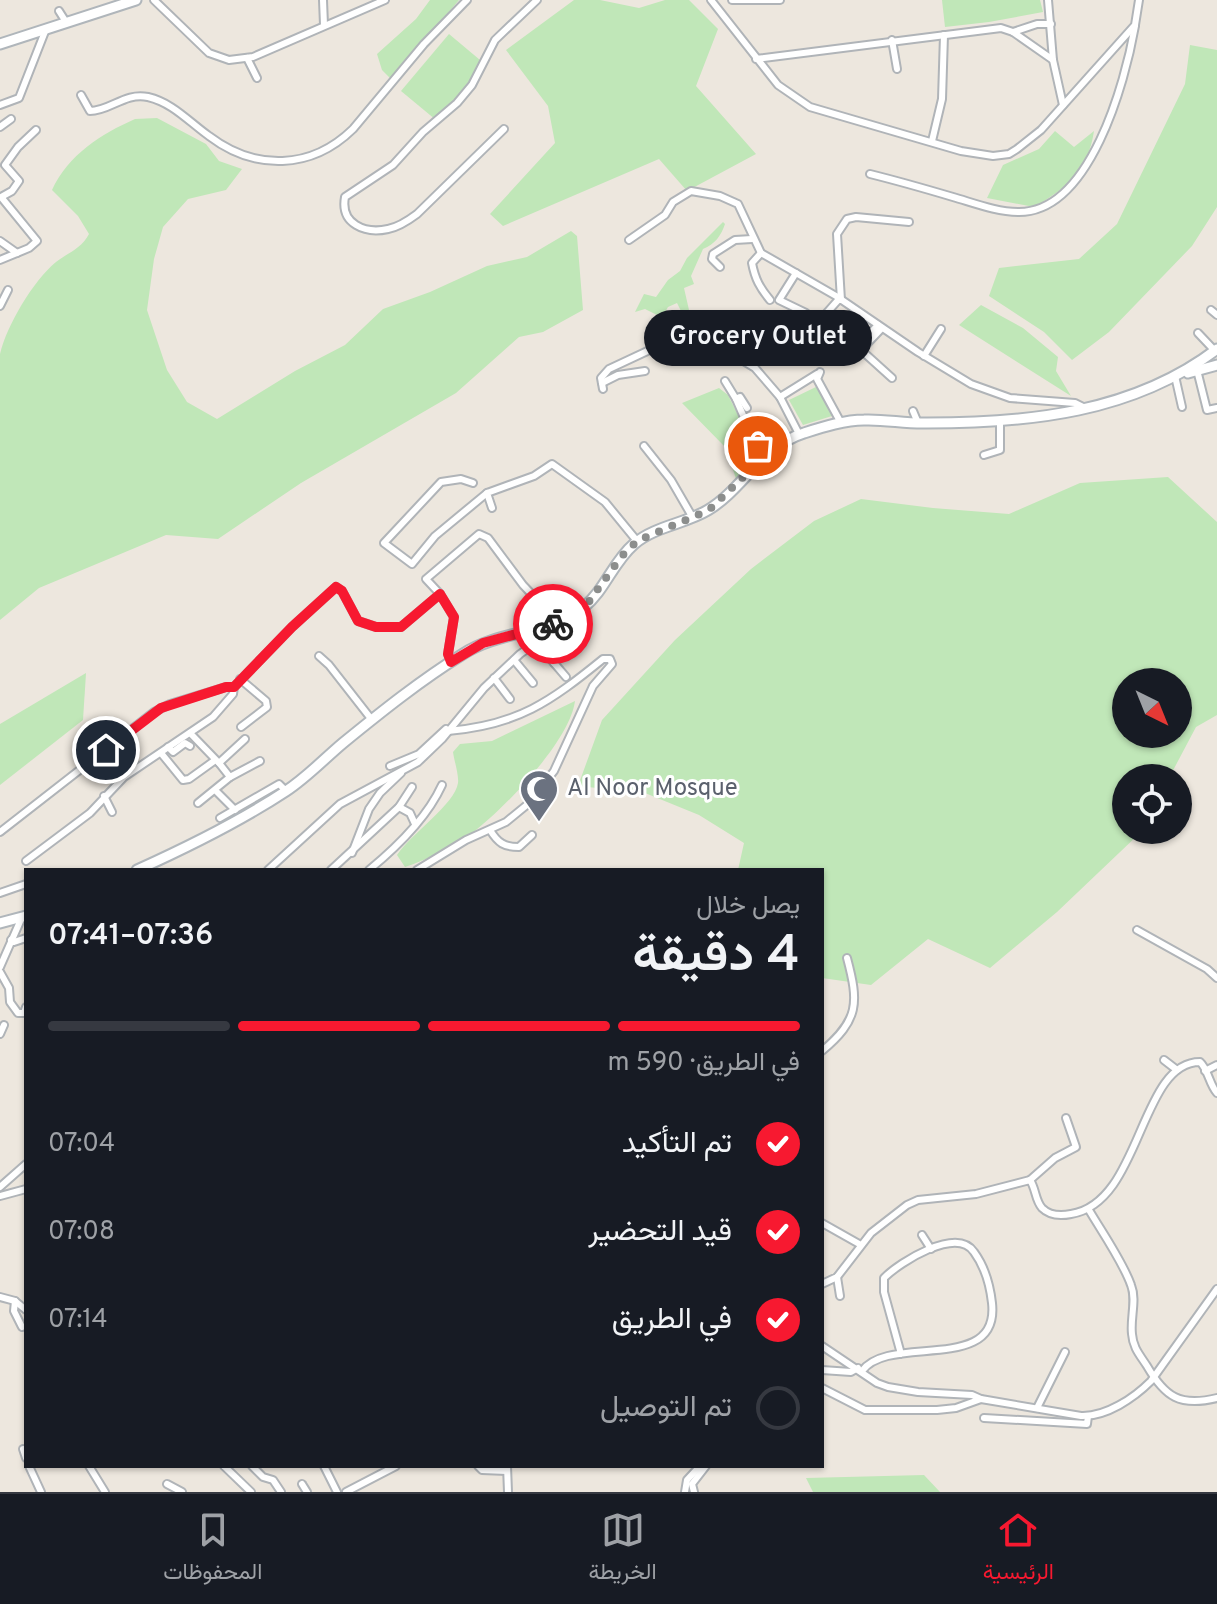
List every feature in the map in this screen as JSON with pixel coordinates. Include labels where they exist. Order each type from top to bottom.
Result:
[{"type":"main road","points":[[0,44],[66,22],[102,6],[136,0]]},
{"type":"main road","points":[[1176,376],[1216,350]]},
{"type":"main road","points":[[141,868],[225,827],[286,791],[372,720],[451,662],[483,643],[553,623],[580,610],[606,587],[621,557],[637,541],[693,518],[715,505],[762,459],[781,443],[799,434],[866,420],[918,423],[1050,417],[1122,400],[1176,376],[1217,365]]},
{"type":"main road","points":[[0,923],[24,916]]},
{"type":"street","points":[[154,0],[209,53],[229,60],[247,58],[385,0]]},
{"type":"street","points":[[323,0],[324,25]]},
{"type":"street","points":[[81,95],[90,111],[137,96],[163,101],[216,142],[246,158],[290,161],[309,157],[350,132],[424,44],[467,0]]},
{"type":"street","points":[[504,129],[417,214],[402,224],[390,229],[374,229],[353,223],[344,214],[345,197],[393,165],[423,132],[457,103],[472,85],[495,40],[537,0]]},
{"type":"street","points":[[711,0],[778,85],[810,107],[972,153],[993,156],[1009,154],[1031,141],[1135,25]]},
{"type":"street","points":[[732,0],[780,0]]},
{"type":"street","points":[[1048,0],[1053,60],[1063,105]]},
{"type":"street","points":[[870,174],[1016,212],[1035,210],[1054,202],[1075,183],[1099,142],[1125,72],[1139,0]]},
{"type":"street","points":[[59,11],[66,22]]},
{"type":"street","points":[[1013,32],[1037,24],[1051,24]]},
{"type":"street","points":[[756,59],[993,28],[1013,32],[1053,60]]},
{"type":"street","points":[[0,105],[19,98],[46,29]]},
{"type":"street","points":[[932,141],[939,116],[944,35]]},
{"type":"street","points":[[892,40],[897,69]]},
{"type":"street","points":[[247,58],[257,78]]},
{"type":"street","points":[[0,127],[11,119]]},
{"type":"street","points":[[0,260],[29,248],[37,241],[1,197],[12,191],[19,181],[5,165],[36,130]]},
{"type":"street","points":[[629,240],[665,215],[673,202],[691,191],[720,196],[738,204],[761,253],[840,299],[971,384],[1023,400],[1075,403],[1084,408]]},
{"type":"street","points":[[824,316],[840,299],[837,234],[847,219],[863,217],[909,222]]},
{"type":"street","points":[[720,267],[712,259],[713,254],[735,240],[752,239]]},
{"type":"street","points":[[0,241],[17,253]]},
{"type":"street","points":[[761,253],[752,263],[759,288],[770,300]]},
{"type":"street","points":[[746,275],[754,273]]},
{"type":"street","points":[[796,273],[779,300],[806,313]]},
{"type":"street","points":[[0,306],[8,290]]},
{"type":"street","points":[[844,331],[860,313]]},
{"type":"street","points":[[721,346],[753,316]]},
{"type":"street","points":[[645,371],[618,375],[603,386],[601,378],[609,369],[693,325],[703,326],[721,346],[755,368],[780,397],[799,434]]},
{"type":"street","points":[[859,344],[880,326]]},
{"type":"street","points":[[880,326],[861,350],[892,378]]},
{"type":"street","points":[[924,356],[941,329]]},
{"type":"street","points":[[734,354],[757,333],[783,338]]},
{"type":"street","points":[[1198,333],[1216,350]]},
{"type":"street","points":[[1197,370],[1207,410],[1217,408]]},
{"type":"street","points":[[780,397],[818,373],[817,379],[841,423]]},
{"type":"street","points":[[1176,376],[1182,407]]},
{"type":"street","points":[[725,381],[762,459]]},
{"type":"street","points":[[736,399],[740,397],[747,408]]},
{"type":"street","points":[[1083,398],[1084,408]]},
{"type":"street","points":[[913,411],[918,423]]},
{"type":"street","points":[[984,455],[1000,450],[1000,420]]},
{"type":"street","points":[[644,446],[671,480],[693,518]]},
{"type":"street","points":[[473,483],[461,479],[441,482],[384,543],[412,564],[435,536],[487,493],[534,476],[552,464],[605,502],[637,541]]},
{"type":"street","points":[[487,493],[492,508]]},
{"type":"street","points":[[451,662],[448,654],[454,617],[426,579],[479,534],[488,538],[572,648],[554,663]]},
{"type":"street","points":[[26,861],[90,813],[124,777],[220,711],[240,679],[336,587],[342,591],[358,621],[376,627],[401,627],[440,594]]},
{"type":"street","points":[[270,868],[340,804],[418,762],[494,678],[552,631],[553,623]]},
{"type":"street","points":[[537,643],[566,677]]},
{"type":"street","points":[[319,656],[372,720]]},
{"type":"street","points":[[390,766],[419,754],[449,730],[489,727],[530,712],[603,659],[610,659],[612,664],[593,686],[554,771],[528,804],[506,822],[466,840],[420,868]]},
{"type":"street","points":[[514,660],[533,683]]},
{"type":"street","points":[[494,678],[510,699]]},
{"type":"street","points":[[240,679],[266,701],[267,707],[241,727]]},
{"type":"street","points":[[0,832],[161,708],[234,687]]},
{"type":"street","points":[[190,733],[230,777]]},
{"type":"street","points":[[161,753],[183,780],[217,762],[245,739]]},
{"type":"street","points":[[168,747],[173,752],[185,743],[190,746]]},
{"type":"street","points":[[198,803],[230,777],[260,761]]},
{"type":"street","points":[[352,853],[369,809],[380,793],[403,771]]},
{"type":"street","points":[[220,818],[279,784],[286,791]]},
{"type":"street","points":[[372,868],[388,855],[433,805],[442,785]]},
{"type":"street","points":[[333,868],[399,807],[412,787]]},
{"type":"street","points":[[217,792],[235,810]]},
{"type":"street","points":[[104,796],[112,812]]},
{"type":"street","points":[[399,807],[410,813],[415,824]]},
{"type":"street","points":[[490,830],[496,840],[507,847],[519,847],[532,835]]},
{"type":"street","points":[[0,893],[24,885]]},
{"type":"street","points":[[24,916],[0,969],[9,988],[10,1002],[18,1013],[24,1013]]},
{"type":"street","points":[[1137,930],[1207,969],[1217,978]]},
{"type":"street","points":[[11,940],[24,939]]},
{"type":"street","points":[[824,1049],[843,1032],[855,1005],[847,958]]},
{"type":"street","points":[[0,1034],[4,1025]]},
{"type":"street","points":[[1164,1060],[1177,1070]]},
{"type":"street","points":[[1030,1180],[1038,1201],[1048,1212],[1062,1215],[1089,1210],[1116,1181],[1158,1094],[1177,1070],[1196,1062],[1204,1065],[1217,1093]]},
{"type":"street","points":[[1205,1071],[1217,1065]]},
{"type":"street","points":[[824,1283],[837,1277],[882,1223],[918,1200],[976,1194],[1030,1180],[1059,1155],[1076,1147],[1066,1118]]},
{"type":"street","points":[[0,1187],[24,1166]]},
{"type":"street","points":[[0,1196],[24,1190]]},
{"type":"street","points":[[1089,1210],[1130,1282],[1134,1296],[1133,1344],[1159,1386],[1172,1397],[1198,1402],[1217,1398]]},
{"type":"street","points":[[824,1224],[861,1245]]},
{"type":"street","points":[[922,1235],[931,1249]]},
{"type":"street","points":[[824,1370],[851,1372],[874,1359],[937,1351],[977,1341],[988,1331],[994,1319],[989,1284],[971,1247],[949,1238],[884,1278],[884,1292],[901,1354]]},
{"type":"street","points":[[837,1277],[840,1296]]},
{"type":"street","points":[[824,1347],[877,1383],[888,1387],[972,1395],[1088,1416],[1138,1393],[1154,1378],[1217,1289]]},
{"type":"street","points":[[0,1297],[15,1301],[24,1308]]},
{"type":"street","points":[[15,1301],[14,1311],[22,1327]]},
{"type":"street","points":[[1037,1408],[1065,1352]]},
{"type":"street","points":[[824,1389],[865,1410],[937,1410],[956,1408],[981,1399]]},
{"type":"street","points":[[984,1418],[1087,1424],[1088,1416]]},
{"type":"street","points":[[30,1468],[41,1492]]},
{"type":"street","points":[[90,1468],[105,1492]]},
{"type":"street","points":[[226,1468],[251,1492]]},
{"type":"street","points":[[254,1468],[263,1477],[273,1480],[281,1492]]},
{"type":"street","points":[[325,1468],[337,1492]]},
{"type":"street","points":[[480,1468],[507,1468],[508,1492]]},
{"type":"street","points":[[685,1492],[687,1480],[701,1468]]},
{"type":"street","points":[[694,1492],[692,1484],[702,1468]]},
{"type":"street","points":[[346,1492],[379,1470]]},
{"type":"street","points":[[167,1484],[182,1492]]},
{"type":"street","points":[[302,1484],[307,1492]]},
{"type":"green space","points":[[430,0],[459,0],[392,80],[382,70],[377,54],[416,19]]},
{"type":"green space","points":[[574,0],[600,0],[639,8],[665,0],[689,0],[718,29],[696,86],[756,154],[687,191],[659,159],[503,226],[490,214],[555,143],[548,106],[506,50]]},
{"type":"green space","points":[[942,0],[1040,0],[1043,12],[945,27]]},
{"type":"green space","points":[[449,34],[480,60],[461,92],[436,120],[401,91]]},
{"type":"green space","points":[[1190,45],[1217,50],[1217,207],[1192,246],[1109,332],[1072,360],[1044,332],[989,296],[999,268],[1079,259],[1117,224],[1185,84]]},
{"type":"green space","points":[[157,118],[206,144],[219,161],[242,169],[226,190],[188,199],[163,227],[154,259],[147,310],[167,370],[187,402],[217,419],[295,371],[345,345],[383,309],[487,266],[527,257],[571,231],[577,236],[583,310],[543,332],[519,337],[456,393],[301,483],[218,539],[166,535],[39,588],[0,620],[0,354],[3,342],[39,280],[89,234],[78,216],[52,190],[59,178],[87,147],[135,119]]},
{"type":"green space","points":[[1055,131],[1074,147],[1094,131],[1087,157],[1066,185],[1034,207],[987,198],[1003,165],[1039,149]]},
{"type":"green space","points":[[723,222],[725,224],[719,236],[703,249],[691,276],[694,284],[684,288],[689,310],[681,311],[677,303],[668,307],[664,314],[657,315],[645,309],[635,312],[644,294],[656,297],[668,280],[680,271],[687,258]]},
{"type":"green space","points":[[981,305],[1023,328],[1058,357],[1056,371],[1071,396],[959,325]]},
{"type":"green space","points":[[818,386],[832,416],[803,425],[789,400]]},
{"type":"green space","points":[[719,388],[728,395],[758,455],[736,479],[726,448],[682,403]]},
{"type":"green space","points":[[1168,477],[1217,522],[1217,715],[1196,727],[1192,735],[1192,668],[1112,668],[1112,748],[1185,748],[1176,764],[1112,764],[1112,844],[1128,844],[1057,912],[990,968],[928,939],[871,985],[824,978],[824,868],[738,868],[744,843],[699,815],[645,793],[578,786],[602,720],[675,640],[751,569],[814,521],[861,499],[1009,514],[1080,483]]},
{"type":"green space","points":[[86,673],[83,720],[0,785],[0,724]]},
{"type":"green space","points":[[575,701],[570,717],[549,754],[500,808],[455,844],[405,867],[397,855],[455,791],[458,780],[453,752],[460,744],[492,741]]},
{"type":"green space","points":[[924,1475],[940,1492],[813,1492],[806,1478]]},
{"type":"way so far","points":[[553,624],[588,603],[621,557],[637,541],[709,510],[730,492],[762,459],[758,446]]},
{"type":"place","name":"Grocery Outlet","points":[[758,446]]},
{"type":"place","name":"Al Noor Mosque","points":[[539,823]]},
{"type":"route","points":[[106,750],[161,708],[234,687],[336,587],[342,591],[358,621],[376,627],[401,627],[440,594],[454,617],[448,654],[451,662],[502,635],[553,624]]}]
